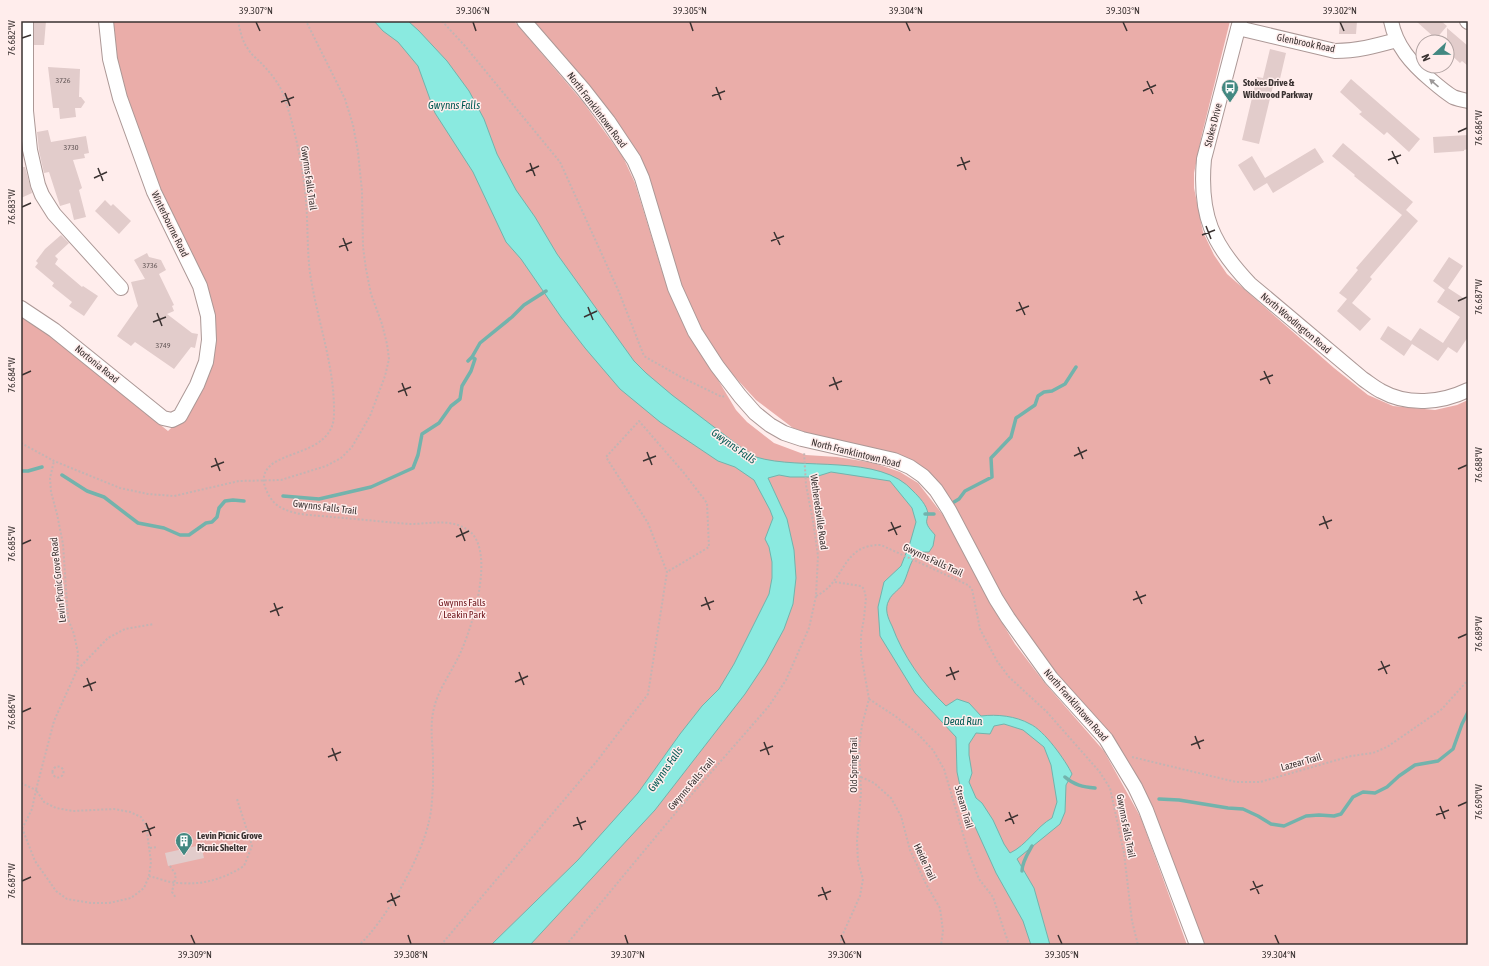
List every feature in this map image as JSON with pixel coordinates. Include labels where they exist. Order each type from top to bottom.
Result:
[{"type":"street","points":[[26,21],[26,111],[30,150],[38,185],[42,195],[54,214],[121,288]]},
{"type":"street","name":"Winterbourne Road","points":[[106,21],[110,59],[120,98],[154,192],[200,286],[208,316],[209,340],[206,362],[198,385],[180,416],[172,420]]},
{"type":"street","name":"North Franklintown Road","points":[[524,21],[583,89],[608,121],[634,160],[642,178],[675,288],[695,332],[717,366],[755,413],[784,434],[894,460],[910,467],[923,476],[936,490],[949,510],[996,599],[1008,618],[1051,678],[1106,738],[1135,787],[1146,810],[1197,945]]},
{"type":"street","points":[[1391,21],[1396,40],[1402,51],[1412,62],[1443,90],[1454,97],[1468,101]]},
{"type":"street","name":"Glenbrook Road","points":[[1239,24],[1335,50],[1351,51],[1367,49],[1396,40]]},
{"type":"street","name":"Stokes Drive","points":[[1204,159],[1239,24]]},
{"type":"street","name":"North Woodington Road","points":[[1204,159],[1202,180],[1204,201],[1208,220],[1214,237],[1222,252],[1250,284],[1363,379],[1382,391],[1399,398],[1419,402],[1439,400],[1468,390]]},
{"type":"street","name":"Nortonia Road","points":[[21,308],[54,330],[163,418],[172,420]]},
{"type":"path","name":"Gwynns Falls Trail","points":[[238,21],[244,41],[249,51],[273,76],[282,92],[292,121],[306,202],[307,242],[310,273],[329,362],[334,417],[332,428],[326,437],[313,447],[273,463],[266,469],[264,481],[267,492],[276,506],[290,512],[370,521],[413,524],[444,522],[458,525],[474,535],[480,549],[482,559],[481,586],[472,623],[462,650],[434,706],[431,725],[433,790],[429,821],[423,842],[414,863],[378,924],[359,945]]},
{"type":"path","points":[[21,443],[54,462],[120,488],[148,494],[174,496],[239,481],[281,480],[326,466],[340,458],[352,447],[370,416],[385,376],[389,359],[384,331],[371,294],[366,269],[362,191],[358,152],[353,125],[345,100],[306,21]]},
{"type":"path","points":[[442,21],[465,46],[560,162],[619,292],[644,356],[679,376],[722,397],[734,388]]},
{"type":"path","points":[[441,945],[597,761],[648,694],[667,572],[648,524],[606,457],[639,421],[684,473],[707,503],[709,547],[667,572]]},
{"type":"path","name":"Wetheredsville Road","points":[[804,454],[818,556],[816,596]]},
{"type":"path","name":"Levin Picnic Grove Road","points":[[22,829],[32,809],[54,721],[77,670],[78,653],[74,634],[68,620],[63,544],[51,492],[50,473],[54,462]]},
{"type":"path","name":"Gwynns Falls Trail","points":[[566,945],[673,816],[768,706],[786,680],[798,654],[809,628],[816,596],[825,592],[834,582],[844,565],[858,550],[866,546],[874,545],[881,545],[968,585],[972,589],[980,629],[997,662],[1018,686],[1047,712],[1099,771],[1110,788],[1124,853],[1132,921],[1138,945]]},
{"type":"path","name":"Old Spring Trail","points":[[834,582],[861,586],[864,589],[866,598],[861,636],[861,654],[869,699],[862,725],[859,748],[861,777],[860,818],[857,841],[858,862],[863,879],[860,896],[842,936],[840,945]]},
{"type":"path","points":[[77,670],[108,638],[125,629],[154,624]]},
{"type":"path","name":"Lazear Trail","points":[[1115,754],[1236,782],[1260,782],[1350,756],[1374,753],[1388,747],[1442,709],[1468,680]]},
{"type":"path","name":"Stream Trail","points":[[869,699],[917,733],[933,750],[944,769],[968,852],[979,879],[993,897],[1009,945]]},
{"type":"path","points":[[57,766],[63,769],[63,775],[61,777],[53,774],[57,766]]},
{"type":"path","name":"Heide Trail","points":[[861,777],[874,783],[890,798],[901,816],[910,850],[926,884],[940,908],[943,931],[941,945]]},
{"type":"path","points":[[21,783],[36,790],[44,802],[56,808],[73,811],[114,809],[130,812],[141,817],[146,825],[151,862],[149,876],[144,888],[132,898],[109,903],[67,899],[56,891],[35,861],[22,829]]},
{"type":"path","points":[[149,876],[178,884],[199,883],[219,880],[244,866],[252,846],[237,799]]},
{"type":"path","points":[[150,848],[157,847]]},
{"type":"path","points":[[170,866],[176,875],[172,892],[176,898]]},
{"type":"green space","name":"Gwynns Falls / Leakin Park","points":[[110,21],[514,21],[583,102],[623,157],[635,183],[662,271],[677,311],[736,410],[747,422],[774,443],[806,455],[837,457],[874,463],[900,472],[918,483],[943,515],[993,608],[1015,644],[1044,682],[1104,751],[1141,818],[1187,945],[21,945],[21,317],[50,336],[168,431],[186,414],[203,389],[209,299],[160,193],[125,101]]},
{"type":"green space","points":[[529,21],[1230,21],[1202,134],[1194,173],[1194,188],[1203,232],[1214,255],[1227,274],[1334,368],[1368,395],[1393,406],[1435,410],[1457,405],[1468,400],[1468,945],[1202,945],[1148,805],[1062,684],[1021,630],[927,474],[793,428],[756,400],[725,366],[702,330],[683,293],[646,181]]},
{"type":"water","name":"Gwynns Falls","points":[[374,21],[408,21],[447,61],[469,91],[484,119],[497,154],[516,190],[535,217],[557,254],[634,361],[646,373],[672,395],[739,446],[756,457],[774,461],[795,463],[861,467],[881,472],[899,479],[922,501],[926,507],[928,515],[928,525],[935,535],[933,546],[929,552],[919,552],[916,555],[903,584],[890,598],[887,607],[888,617],[908,659],[929,688],[946,706],[957,699],[969,703],[981,716],[1006,716],[1025,721],[1036,727],[1060,754],[1072,774],[1066,785],[1065,812],[1060,824],[1017,859],[1034,888],[1050,945],[1031,945],[1023,921],[996,873],[963,800],[957,772],[956,737],[915,693],[880,636],[878,607],[884,582],[901,566],[910,543],[916,522],[912,508],[890,481],[831,472],[815,477],[790,477],[779,475],[768,478],[787,519],[794,550],[796,578],[793,604],[784,629],[765,664],[745,694],[655,810],[530,945],[491,945],[578,860],[638,793],[680,734],[702,706],[719,689],[734,664],[769,594],[772,578],[772,562],[769,547],[765,539],[773,518],[754,480],[735,467],[718,461],[660,422],[620,389],[585,348],[561,317],[521,259],[506,242],[473,172],[435,113],[418,66],[398,42],[383,31]],"holes":[[[1004,724],[1023,730],[1044,747],[1051,765],[1057,802],[1052,818],[1041,826],[1016,850],[1010,853],[1004,844],[993,820],[982,803],[976,798],[969,782],[972,773],[969,744],[976,733],[990,734],[994,726]]]},
{"type":"building","points":[[34,21],[46,21],[44,45],[34,45]]},
{"type":"building","points":[[1340,21],[1357,21],[1356,34],[1339,34]]},
{"type":"building","points":[[1416,21],[1441,21],[1447,26],[1440,34],[1430,34]]},
{"type":"building","points":[[1447,28],[1454,34],[1447,34]]},
{"type":"building","points":[[1455,35],[1468,46],[1468,66],[1462,61],[1460,63],[1455,58]]},
{"type":"building","points":[[1270,49],[1286,53],[1279,83],[1274,82],[1259,144],[1242,140],[1257,77],[1263,78]]},
{"type":"building","points":[[48,67],[80,69],[79,97],[81,97],[85,102],[81,108],[75,108],[76,117],[60,119],[59,108],[53,108]]},
{"type":"building","points":[[1351,79],[1420,139],[1409,152],[1387,132],[1384,135],[1359,114],[1362,112],[1340,92]]},
{"type":"building","points":[[48,130],[51,142],[86,136],[89,153],[84,154],[85,158],[73,160],[82,188],[79,190],[86,217],[74,220],[70,203],[60,206],[49,172],[44,173],[39,151],[37,132]]},
{"type":"building","points":[[1468,135],[1468,149],[1464,151],[1434,153],[1433,137]]},
{"type":"building","points":[[1343,143],[1413,202],[1406,210],[1418,221],[1370,277],[1372,279],[1352,303],[1371,319],[1360,331],[1337,311],[1347,299],[1339,293],[1358,270],[1356,268],[1402,215],[1332,156]]},
{"type":"building","points":[[1315,148],[1324,162],[1273,193],[1267,183],[1254,191],[1238,165],[1252,156],[1265,178]]},
{"type":"building","points":[[21,162],[23,167],[25,167],[32,193],[21,198]]},
{"type":"building","points":[[105,200],[111,206],[113,204],[131,221],[119,234],[95,211]]},
{"type":"building","points":[[61,235],[69,243],[55,256],[58,259],[55,264],[82,287],[83,286],[98,296],[84,316],[69,306],[72,302],[52,286],[54,283],[35,267],[38,263],[36,261],[45,249]]},
{"type":"building","points":[[147,253],[149,257],[161,260],[166,270],[159,274],[174,305],[172,306],[174,311],[167,314],[192,333],[198,334],[195,348],[191,347],[174,369],[135,342],[131,346],[117,336],[138,306],[131,282],[145,279],[134,260]]},
{"type":"building","points":[[1449,257],[1463,266],[1448,288],[1468,301],[1468,337],[1457,353],[1448,347],[1438,361],[1412,344],[1404,356],[1380,339],[1388,326],[1411,341],[1420,328],[1443,343],[1460,317],[1437,302],[1445,290],[1433,281]]},
{"type":"building","name":"Levin Picnic Grove Picnic Shelter","points":[[201,845],[204,858],[168,866],[165,853]]},
{"type":"waterway","points":[[468,361],[480,343],[512,317],[524,305],[546,291]]},
{"type":"waterway","points":[[283,496],[319,499],[371,487],[413,468],[418,455],[422,434],[439,423],[451,406],[460,399],[462,386],[471,371],[475,359],[472,357]]},
{"type":"waterway","points":[[954,502],[959,499],[965,491],[992,477],[991,458],[1011,437],[1016,418],[1035,405],[1038,396],[1044,392],[1052,391],[1065,384],[1076,367]]},
{"type":"waterway","points":[[21,471],[28,471],[42,467]]},
{"type":"waterway","points":[[62,475],[87,491],[104,497],[138,523],[164,528],[180,535],[189,535],[206,523],[212,522],[217,517],[219,508],[225,501],[244,501]]},
{"type":"waterway","points":[[925,514],[934,514]]},
{"type":"waterway","points":[[1159,799],[1179,800],[1243,809],[1271,824],[1284,826],[1306,816],[1334,816],[1341,814],[1353,797],[1363,792],[1375,793],[1387,787],[1399,776],[1415,765],[1438,761],[1453,749],[1468,712]]},
{"type":"waterway","points":[[1065,777],[1079,785],[1095,788]]},
{"type":"waterway","name":"Dead Run","points":[[1022,871],[1024,861],[1032,846]]},
{"type":"place","name":"Stokes Drive & Wildwood Parkway","points":[[1230,103]]},
{"type":"place","name":"Levin Picnic Grove Picnic Shelter","points":[[184,856]]}]
